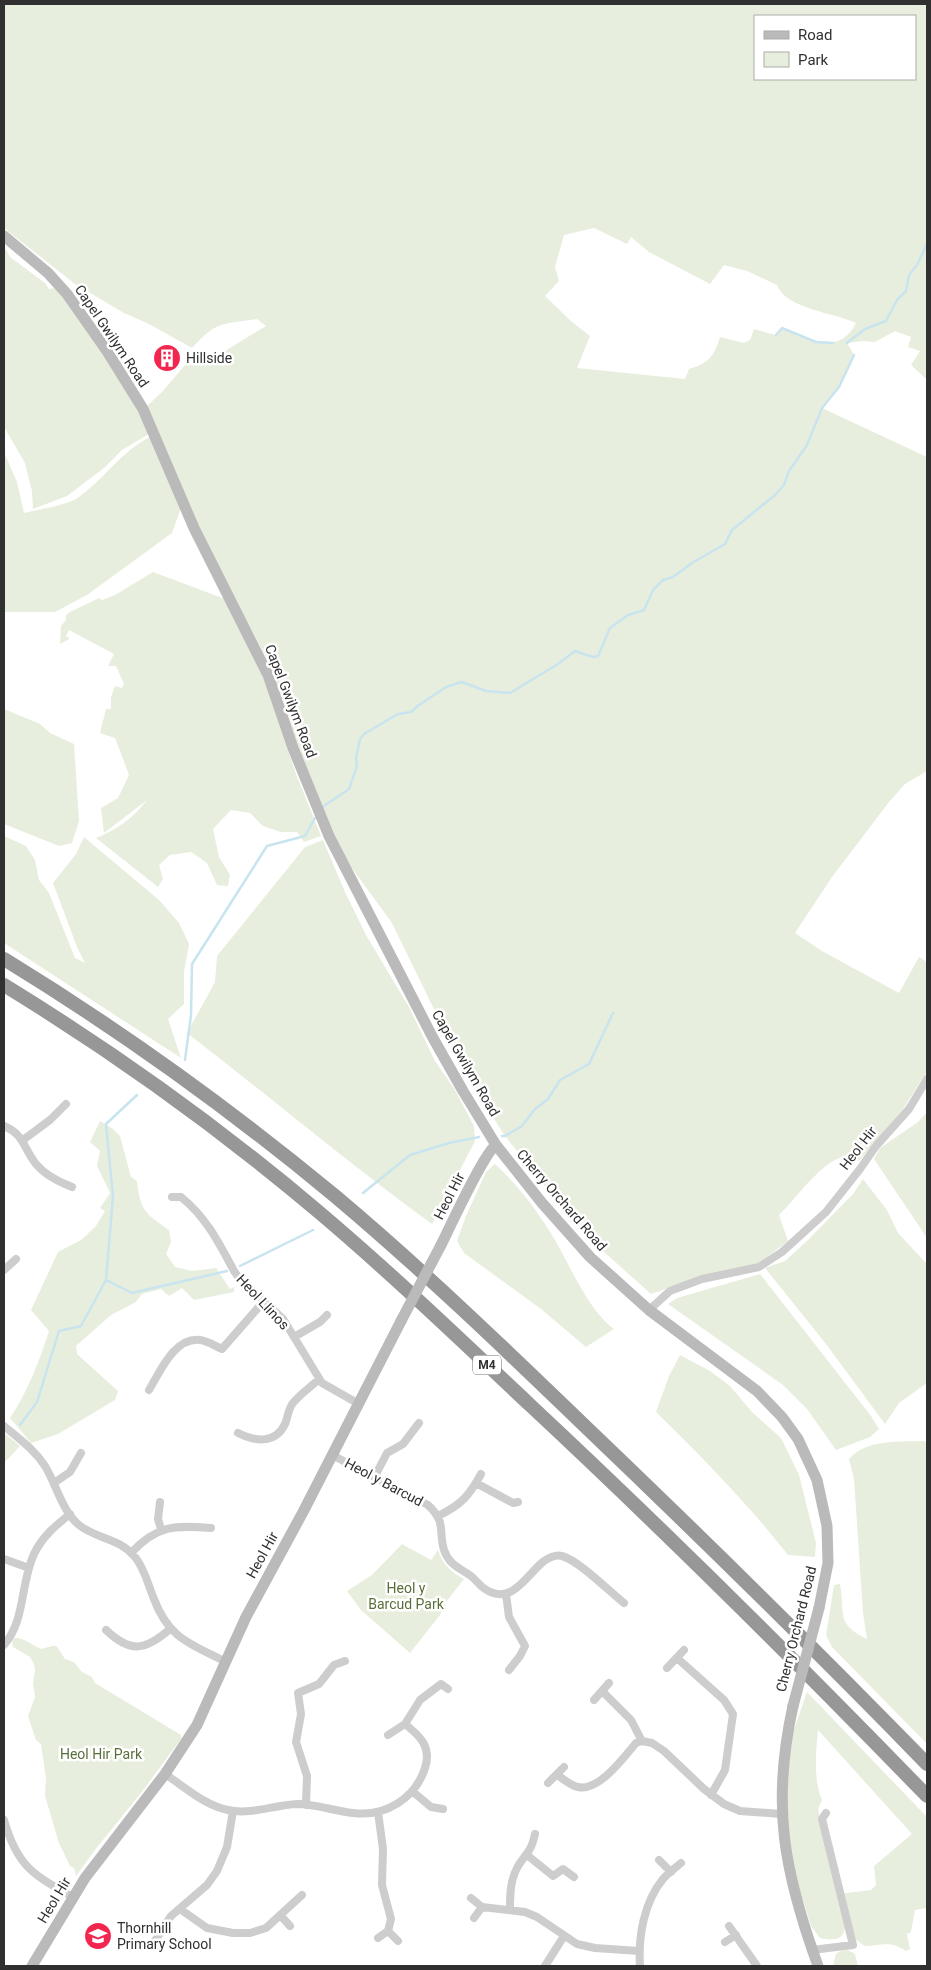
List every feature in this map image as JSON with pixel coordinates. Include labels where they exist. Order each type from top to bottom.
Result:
[{"type":"highway","name":"M4","points":[[4,959],[104,1023],[198,1089],[298,1166],[367,1224],[437,1286],[633,1472],[792,1627],[927,1764]]},
{"type":"highway","name":"M4","points":[[4,985],[98,1045],[192,1112],[284,1184],[374,1261],[577,1448],[752,1619],[927,1796]]},
{"type":"street","name":"Capel Gwilym Road","points":[[4,236],[48,274],[67,294],[107,351],[139,403],[194,528],[268,675],[293,748],[330,836],[433,1038],[463,1092],[496,1145]]},
{"type":"street","name":"Heol Hir","points":[[648,1310],[670,1292],[702,1280],[759,1267],[782,1252],[826,1212],[876,1146],[909,1109],[927,1079]]},
{"type":"street","points":[[23,1140],[66,1104]]},
{"type":"street","points":[[4,1126],[18,1133],[40,1168],[54,1179],[72,1187]]},
{"type":"street","name":"Heol Hir","points":[[32,1966],[94,1864],[166,1774],[197,1725],[263,1583],[359,1404],[484,1162],[492,1148],[496,1145]]},
{"type":"street","name":"Cherry Orchard Road","points":[[496,1145],[523,1181],[574,1240],[614,1280],[648,1310],[757,1391],[782,1417],[798,1440],[817,1480],[827,1526],[828,1563],[819,1608],[793,1706],[783,1759],[781,1814],[790,1874],[818,1966]]},
{"type":"street","name":"Heol Llinos","points":[[172,1198],[181,1197],[198,1212],[212,1230],[234,1271],[283,1319],[319,1379],[325,1385],[359,1404]]},
{"type":"street","points":[[4,1270],[16,1259]]},
{"type":"street","points":[[149,1390],[168,1359],[178,1347],[188,1341],[201,1340],[222,1349],[264,1302]]},
{"type":"street","points":[[294,1337],[320,1322],[327,1315]]},
{"type":"street","points":[[238,1433],[251,1440],[260,1441],[274,1436],[285,1425],[292,1404],[319,1379]]},
{"type":"street","points":[[375,1476],[387,1453],[402,1444],[419,1423]]},
{"type":"street","points":[[4,1426],[43,1463],[70,1514],[84,1528],[111,1539],[131,1553],[139,1564],[158,1609],[170,1629],[181,1639],[226,1662]]},
{"type":"street","points":[[54,1483],[70,1472],[81,1453]]},
{"type":"street","name":"Heol y Barcud","points":[[332,1455],[423,1501],[438,1516]]},
{"type":"street","points":[[481,1474],[460,1504],[438,1516],[442,1526],[444,1551],[459,1570],[473,1577],[484,1588],[493,1593],[506,1594],[518,1588],[544,1560],[556,1555],[562,1556],[575,1563],[624,1603]]},
{"type":"street","points":[[476,1483],[512,1503],[518,1502]]},
{"type":"street","points":[[160,1502],[158,1518],[161,1529]]},
{"type":"street","points":[[4,1646],[10,1638],[19,1618],[34,1553],[43,1539],[70,1514]]},
{"type":"street","points":[[131,1553],[147,1537],[161,1529],[181,1526],[211,1528]]},
{"type":"street","points":[[4,1559],[29,1568]]},
{"type":"street","points":[[506,1594],[509,1617],[524,1646],[520,1656],[509,1670]]},
{"type":"street","points":[[106,1630],[119,1642],[134,1647],[150,1644],[170,1629]]},
{"type":"street","points":[[667,1668],[684,1650]]},
{"type":"street","points":[[677,1658],[724,1700],[733,1714],[725,1770],[712,1795]]},
{"type":"street","points":[[306,1805],[307,1776],[296,1742],[301,1714],[298,1693],[319,1684],[334,1665],[345,1661]]},
{"type":"street","points":[[388,1735],[405,1724],[420,1700],[441,1684],[448,1689]]},
{"type":"street","points":[[594,1700],[609,1684]]},
{"type":"street","points":[[602,1691],[631,1720],[642,1741]]},
{"type":"street","points":[[166,1774],[212,1805],[233,1811],[306,1805],[354,1814],[378,1812],[399,1803],[412,1792],[424,1770],[427,1755],[426,1748],[420,1736],[405,1724]]},
{"type":"street","points":[[557,1775],[577,1787],[586,1788],[594,1785],[612,1770],[636,1743],[642,1741],[652,1743],[664,1751],[724,1804],[740,1811],[781,1814]]},
{"type":"street","points":[[548,1783],[564,1767]]},
{"type":"street","points":[[412,1792],[431,1807],[443,1809]]},
{"type":"street","points":[[153,1944],[171,1916],[206,1885],[220,1866],[227,1847],[233,1811]]},
{"type":"street","points":[[378,1812],[383,1849],[382,1885],[391,1919],[388,1931],[378,1938]]},
{"type":"street","points":[[812,1950],[853,1945],[822,1819],[826,1813]]},
{"type":"street","points":[[4,1820],[12,1846],[25,1865],[40,1878],[73,1897]]},
{"type":"street","points":[[510,1910],[510,1890],[514,1876],[532,1849],[535,1834]]},
{"type":"street","points":[[527,1854],[553,1876],[563,1869],[574,1877]]},
{"type":"street","points":[[659,1860],[671,1872]]},
{"type":"street","points":[[640,1966],[639,1951],[642,1925],[651,1899],[663,1880],[680,1862]]},
{"type":"street","points":[[180,1909],[208,1928],[250,1934],[266,1928],[302,1895]]},
{"type":"street","points":[[471,1898],[482,1907],[525,1912],[537,1917],[577,1944],[639,1951]]},
{"type":"street","points":[[474,1918],[482,1907]]},
{"type":"street","points":[[280,1916],[290,1926]]},
{"type":"street","points":[[729,1926],[757,1966]]},
{"type":"street","points":[[388,1931],[398,1941]]},
{"type":"street","points":[[725,1942],[736,1935]]},
{"type":"street","points":[[545,1966],[564,1936]]},
{"type":"green space","points":[[4,4],[927,4],[927,380],[911,365],[920,351],[908,347],[911,337],[895,331],[875,342],[847,343],[854,355],[839,387],[822,408],[927,457],[927,771],[905,784],[889,802],[832,877],[795,933],[822,951],[899,993],[919,957],[927,962],[927,1071],[903,1109],[859,1161],[848,1156],[830,1163],[811,1180],[779,1215],[788,1241],[759,1263],[710,1274],[651,1294],[594,1243],[562,1208],[505,1136],[467,1077],[392,923],[343,856],[309,779],[268,661],[207,546],[145,408],[163,391],[185,365],[207,362],[266,326],[257,319],[220,325],[207,333],[192,348],[149,324],[124,313],[75,284],[4,228]],"holes":[[[594,228],[627,244],[631,237],[649,252],[710,284],[724,265],[747,271],[777,285],[789,299],[811,309],[856,323],[841,340],[832,342],[813,340],[782,328],[775,335],[754,329],[750,340],[744,343],[720,337],[710,358],[689,369],[685,379],[577,368],[590,336],[545,296],[559,281],[555,267],[564,235]]]},
{"type":"green space","points":[[4,246],[10,257],[45,283],[49,289],[56,288],[118,377],[140,414],[149,434],[122,450],[104,468],[67,496],[33,509],[32,491],[25,463],[4,427]]},
{"type":"green space","points":[[150,437],[181,508],[172,533],[87,595],[55,612],[4,612],[4,452],[17,482],[24,513],[76,499],[95,484],[130,450]]},
{"type":"green space","points":[[153,572],[225,599],[262,673],[296,774],[321,836],[304,842],[297,832],[281,832],[263,826],[250,813],[231,810],[213,829],[219,857],[230,875],[228,886],[217,885],[207,863],[191,852],[170,855],[159,865],[163,879],[158,887],[96,838],[125,822],[147,800],[104,833],[101,808],[118,798],[129,775],[115,738],[100,733],[106,709],[111,709],[111,697],[115,686],[122,688],[124,684],[116,666],[108,666],[114,654],[69,630],[66,636],[69,639],[60,644],[61,626],[66,620],[66,615],[70,612],[99,598],[102,600],[115,595]]},
{"type":"green space","points":[[4,709],[40,724],[50,733],[74,744],[79,821],[72,843],[59,846],[4,824]]},
{"type":"green space","points":[[4,836],[26,846],[35,860],[39,880],[49,893],[75,958],[85,963],[53,883],[76,854],[84,837],[159,900],[179,923],[189,944],[184,972],[184,1004],[168,1019],[181,1058],[4,943]]},
{"type":"green space","points":[[323,840],[366,935],[409,1007],[435,1061],[455,1090],[474,1126],[475,1141],[432,1224],[187,1033],[215,982],[217,956],[305,847]]},
{"type":"green space","points":[[927,1112],[927,1238],[874,1159],[880,1148],[918,1122]]},
{"type":"green space","points":[[100,1121],[120,1136],[131,1177],[137,1181],[142,1205],[155,1220],[169,1230],[171,1242],[166,1254],[175,1267],[192,1271],[216,1268],[230,1289],[234,1287],[234,1292],[194,1300],[182,1288],[169,1296],[161,1289],[142,1294],[136,1302],[111,1315],[76,1346],[77,1354],[118,1391],[115,1400],[58,1434],[31,1443],[10,1418],[32,1376],[49,1331],[31,1310],[58,1252],[81,1240],[96,1226],[105,1211],[100,1208],[110,1193],[97,1166],[100,1151],[90,1142]]},
{"type":"green space","points":[[495,1164],[520,1190],[535,1210],[555,1240],[588,1300],[614,1329],[586,1347],[541,1309],[464,1253],[457,1241],[486,1172]]},
{"type":"green space","points":[[863,1179],[887,1210],[898,1233],[927,1264],[927,1383],[899,1403],[885,1424],[826,1344],[765,1268],[785,1261],[853,1194]]},
{"type":"green space","points":[[760,1274],[871,1416],[879,1429],[870,1437],[836,1450],[807,1409],[783,1385],[668,1304],[677,1298]]},
{"type":"green space","points":[[680,1355],[710,1371],[730,1386],[752,1412],[781,1438],[799,1475],[816,1543],[815,1557],[788,1555],[724,1481],[656,1412],[669,1376]]},
{"type":"green space","points":[[4,1433],[20,1446],[4,1463]]},
{"type":"green space","points":[[927,1442],[927,1744],[832,1647],[826,1635],[834,1585],[840,1584],[843,1616],[850,1628],[867,1639],[863,1613],[854,1479],[849,1459],[864,1448],[874,1445]]},
{"type":"green space","name":"Heol y Barcud Park","points":[[402,1544],[431,1560],[438,1550],[448,1568],[464,1579],[443,1606],[440,1615],[410,1653],[361,1610],[347,1591],[372,1575]]},
{"type":"green space","name":"Heol Hir Park","points":[[14,1638],[25,1640],[41,1649],[51,1646],[58,1647],[65,1659],[74,1662],[82,1672],[92,1677],[95,1683],[181,1735],[181,1739],[141,1793],[76,1876],[74,1868],[70,1866],[59,1843],[45,1796],[46,1778],[41,1744],[36,1740],[28,1716],[35,1697],[33,1683],[34,1664],[30,1657],[13,1647],[12,1642]]},
{"type":"green space","points":[[807,1692],[927,1817],[927,1908],[915,1910],[911,1932],[907,1934],[910,1949],[906,1951],[886,1944],[865,1946],[856,1940],[847,1914],[844,1932],[839,1938],[820,1938],[811,1926],[794,1879],[783,1807],[791,1738]],"holes":[[[818,1730],[912,1834],[874,1866],[876,1885],[871,1890],[839,1894],[818,1809],[822,1800],[816,1774]]]},
{"type":"green space","points":[[848,1950],[855,1954],[858,1966],[833,1966],[836,1954]]},
{"type":"waterway","points":[[847,343],[865,329],[886,321],[897,300],[906,291],[909,275],[917,265],[927,244]]},
{"type":"waterway","points":[[776,335],[782,328],[816,342],[833,343]]},
{"type":"waterway","points":[[321,808],[349,789],[357,766],[356,758],[360,739],[364,734],[398,714],[411,712],[446,687],[462,682],[486,691],[510,693],[558,664],[575,651],[593,657],[598,656],[610,628],[628,615],[644,610],[653,590],[663,580],[673,577],[692,563],[725,544],[732,530],[775,495],[784,485],[789,471],[807,445],[822,408],[839,387],[854,355]]},
{"type":"waterway","points":[[185,1060],[191,1015],[192,964],[267,846],[305,836],[315,818]]},
{"type":"waterway","points":[[502,1136],[522,1126],[535,1109],[548,1099],[560,1080],[589,1064],[613,1013]]},
{"type":"waterway","points":[[20,1425],[37,1402],[59,1331],[81,1326],[106,1280],[113,1196],[106,1124],[137,1095]]},
{"type":"waterway","points":[[363,1193],[410,1155],[449,1143],[479,1137]]},
{"type":"waterway","points":[[240,1266],[313,1230]]},
{"type":"waterway","points":[[106,1280],[132,1293],[227,1271]]},
{"type":"place","name":"Hillside","points":[[167,358]]},
{"type":"place","name":"Thornhill Primary School","points":[[98,1936]]}]
